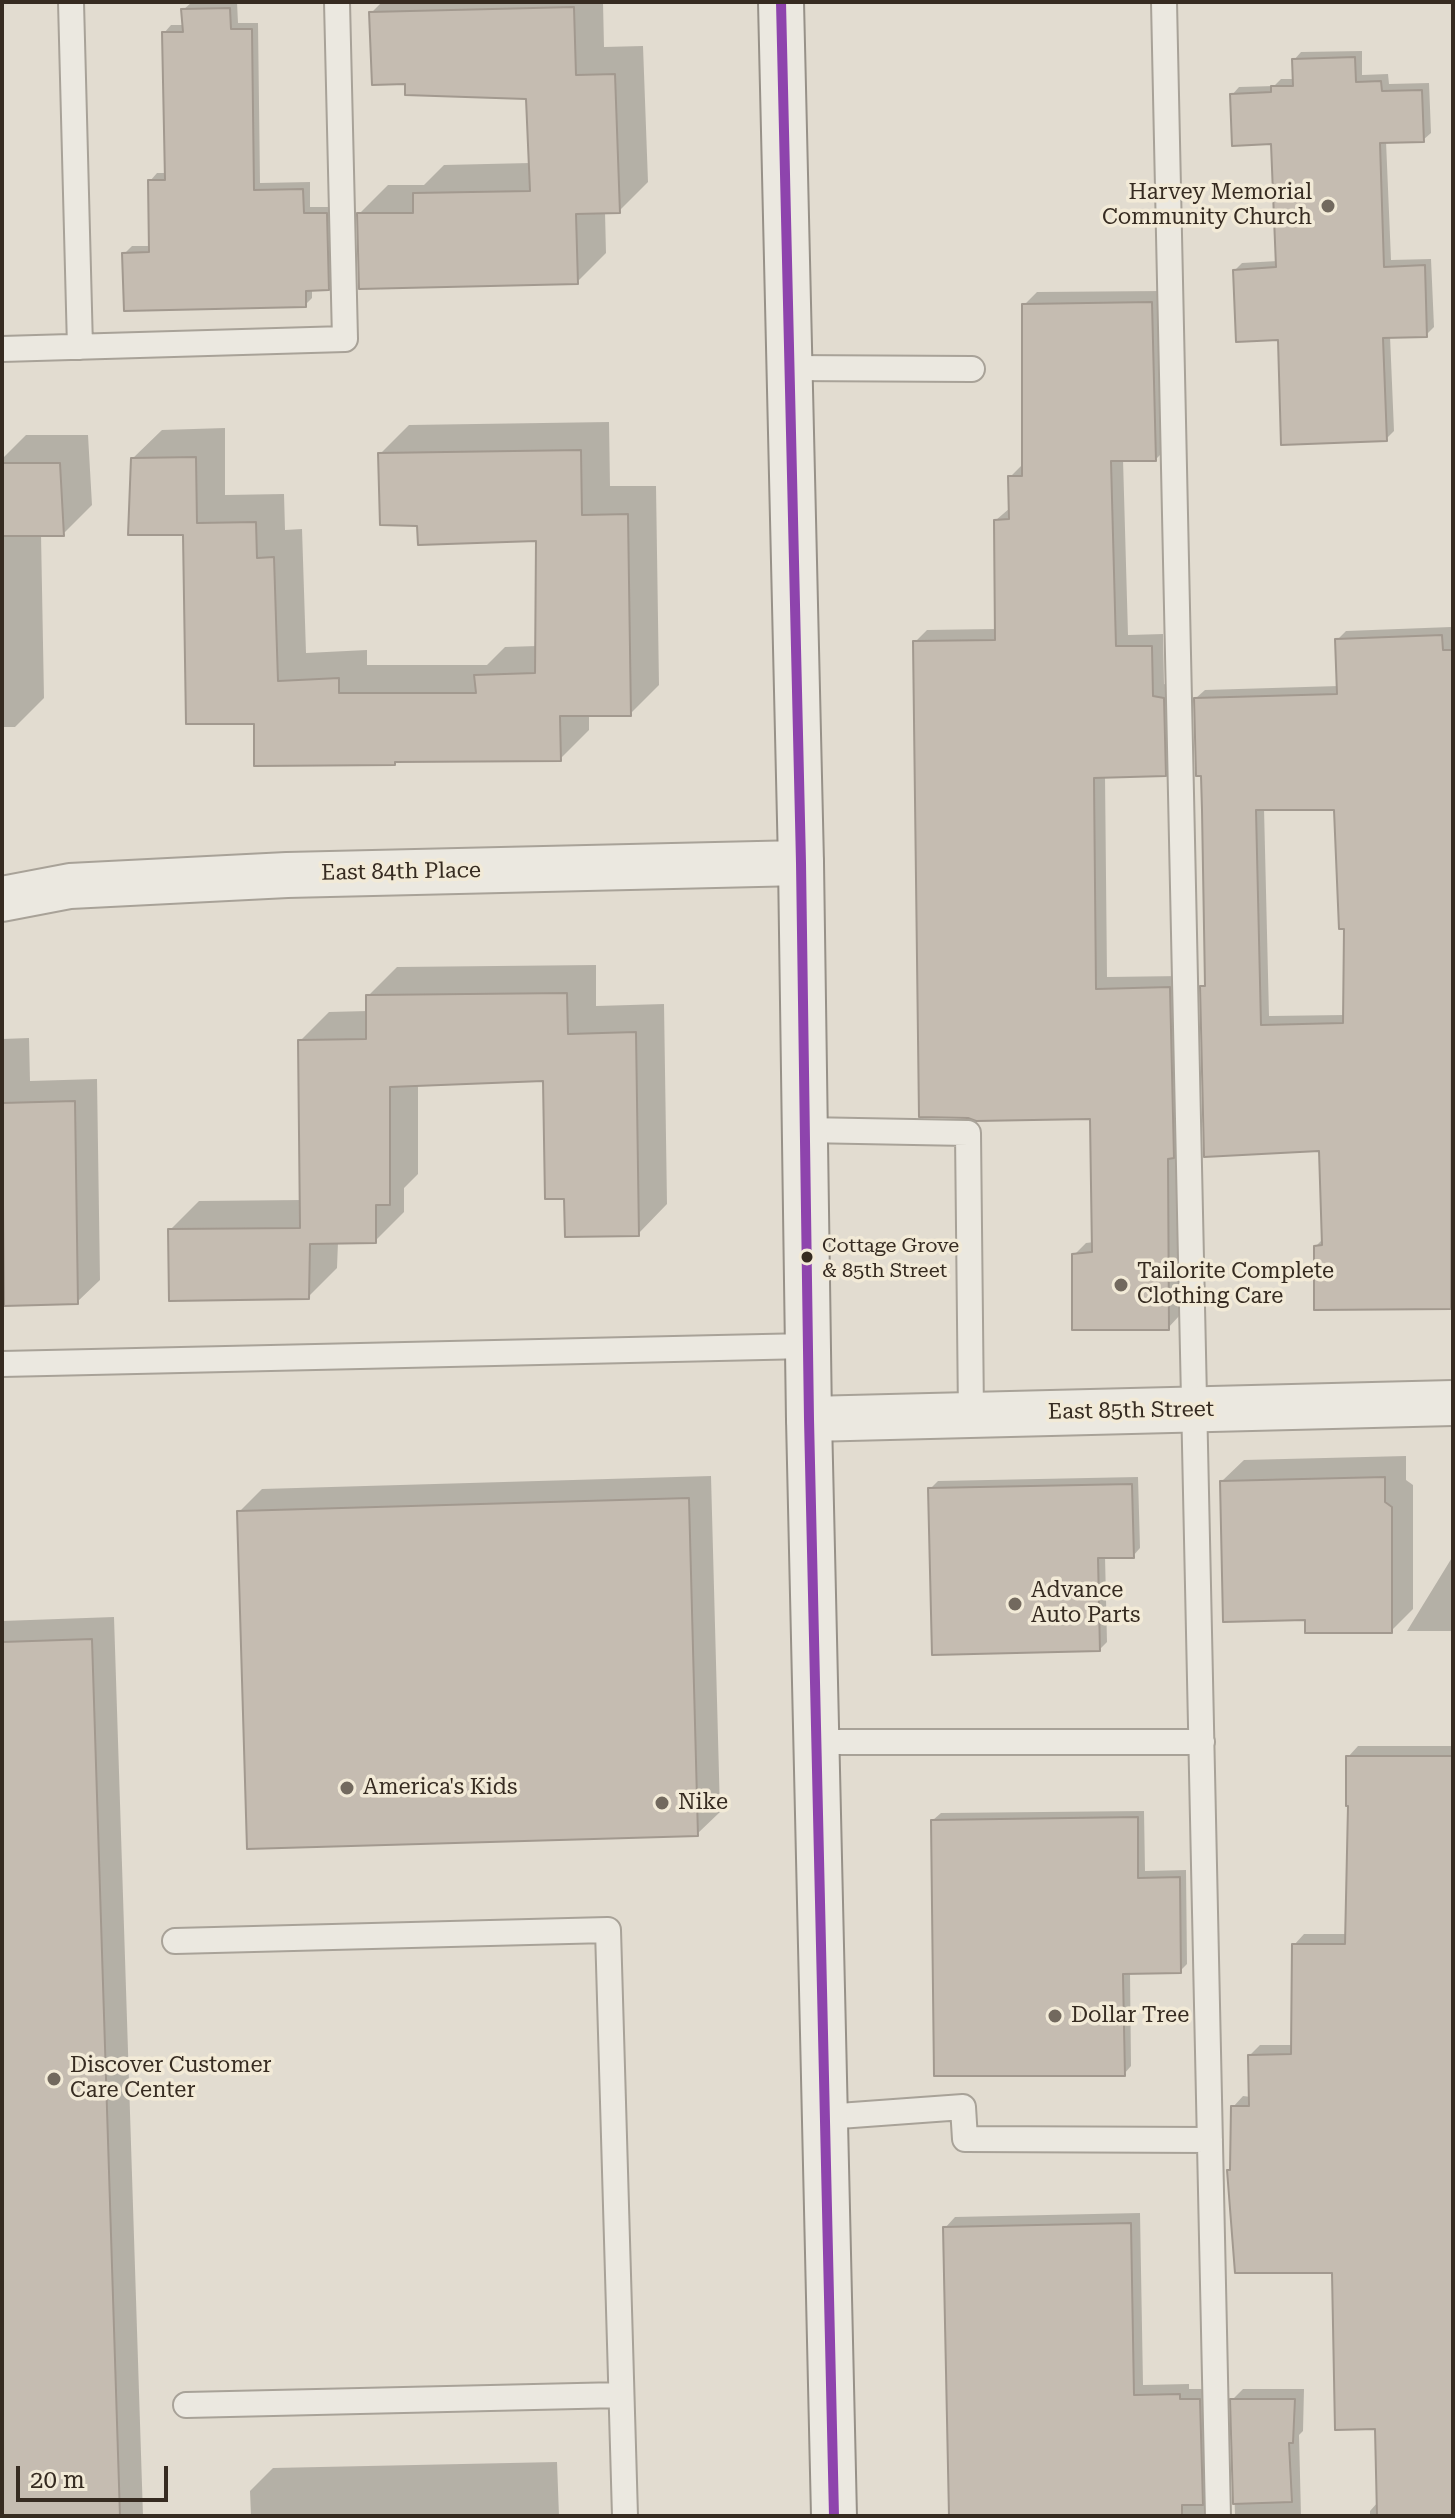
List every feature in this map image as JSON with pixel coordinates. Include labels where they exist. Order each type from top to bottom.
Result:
[{"type":"main road","points":[[781,2],[834,2516]]},
{"type":"main road","name":"East 84th Place","points":[[2,899],[70,886],[287,875],[801,863]]},
{"type":"main road","name":"East 85th Street","points":[[809,1419],[1453,1403]]},
{"type":"lane","points":[[71,2],[80,347]]},
{"type":"lane","points":[[2,349],[345,339],[337,2]]},
{"type":"lane","points":[[1164,2],[1218,2516]]},
{"type":"lane","points":[[789,368],[972,369]]},
{"type":"lane","points":[[804,1130],[968,1133],[971,1415]]},
{"type":"lane","points":[[2,1364],[808,1346]]},
{"type":"lane","points":[[816,1742],[1202,1742]]},
{"type":"lane","points":[[175,1941],[608,1930],[625,2516]]},
{"type":"lane","points":[[825,2117],[963,2107],[965,2139],[1210,2140]]},
{"type":"lane","points":[[186,2405],[621,2395]]},
{"type":"building","points":[[574,7],[576,75],[615,74],[620,213],[576,214],[578,284],[359,289],[357,213],[413,213],[413,193],[530,191],[526,99],[405,95],[405,84],[372,85],[369,12]]},
{"type":"building","points":[[230,8],[231,29],[252,29],[254,190],[303,189],[304,213],[327,213],[329,290],[306,291],[306,307],[124,311],[122,253],[149,252],[148,180],[165,180],[162,32],[183,32],[181,9]]},
{"type":"building","name":"Harvey Memorial Community Church","points":[[1355,57],[1356,82],[1381,81],[1382,91],[1422,90],[1424,142],[1380,143],[1384,267],[1425,265],[1427,337],[1383,338],[1387,441],[1281,445],[1278,340],[1236,342],[1233,270],[1276,267],[1271,144],[1232,146],[1230,94],[1271,92],[1271,86],[1293,86],[1292,59]]},
{"type":"building","points":[[1152,302],[1156,461],[1111,461],[1116,646],[1152,646],[1153,696],[1164,698],[1166,776],[1094,778],[1096,989],[1170,987],[1174,1158],[1168,1159],[1169,1330],[1072,1330],[1072,1254],[1092,1252],[1090,1119],[976,1121],[968,1118],[919,1117],[913,641],[995,640],[994,520],[1009,519],[1008,476],[1022,476],[1022,304]]},
{"type":"building","points":[[581,450],[582,515],[628,514],[631,716],[560,716],[561,761],[395,762],[395,765],[254,766],[254,724],[186,724],[183,535],[128,535],[131,458],[196,457],[197,523],[256,522],[257,558],[274,557],[278,681],[339,678],[339,693],[476,693],[474,675],[535,673],[536,541],[418,545],[417,526],[380,525],[378,453]]},
{"type":"building","points":[[2,463],[60,463],[64,536],[2,536]]},
{"type":"building","points":[[1442,635],[1443,650],[1453,650],[1451,1309],[1314,1310],[1314,1246],[1322,1245],[1319,1151],[1204,1157],[1200,986],[1205,986],[1202,810],[1201,776],[1196,776],[1194,698],[1337,694],[1335,639]],"holes":[[[1256,810],[1334,810],[1339,929],[1344,929],[1343,1023],[1261,1025]]]},
{"type":"building","points":[[567,993],[568,1034],[636,1032],[639,1236],[565,1237],[564,1199],[545,1199],[543,1081],[390,1087],[390,1205],[376,1205],[376,1243],[310,1244],[309,1299],[169,1301],[168,1229],[300,1228],[298,1040],[366,1039],[366,995]]},
{"type":"building","points":[[75,1101],[78,1304],[4,1306],[2,1103]]},
{"type":"building","points":[[1385,1477],[1385,1502],[1392,1507],[1392,1633],[1305,1633],[1305,1620],[1223,1622],[1220,1481]]},
{"type":"building","name":"Advance Auto Parts","points":[[1132,1484],[1134,1558],[1098,1558],[1100,1651],[932,1655],[928,1488]]},
{"type":"building","points":[[689,1498],[698,1836],[247,1849],[237,1511]]},
{"type":"building","name":"Discover Customer Care Center","points":[[92,1639],[120,2516],[2,2516],[2,1642]]},
{"type":"building","points":[[1346,1756],[1453,1756],[1453,2516],[1377,2516],[1375,2429],[1335,2430],[1332,2273],[1235,2273],[1227,2170],[1230,2170],[1231,2106],[1249,2106],[1248,2055],[1291,2054],[1292,1944],[1345,1944]]},
{"type":"building","points":[[1138,1817],[1138,1878],[1180,1877],[1181,1973],[1123,1974],[1125,2076],[934,2076],[931,1820]]},
{"type":"building","points":[[1131,2223],[1134,2395],[1180,2394],[1180,2399],[1200,2399],[1203,2505],[1182,2505],[1182,2516],[949,2516],[943,2227]]},
{"type":"building","points":[[1230,2399],[1295,2399],[1293,2443],[1289,2443],[1292,2502],[1233,2504]]},
{"type":"transit line","points":[[781,2],[834,2516]]},
{"type":"place","name":"Harvey Memorial Community Church","points":[[1328,206]]},
{"type":"place","name":"Cottage Grove & 85th Street","points":[[807,1257]]},
{"type":"place","name":"Tailorite Complete Clothing Care","points":[[1121,1285]]},
{"type":"place","name":"Advance Auto Parts","points":[[1015,1604]]},
{"type":"place","name":"America's Kids","points":[[347,1788]]},
{"type":"place","name":"Nike","points":[[662,1803]]},
{"type":"place","name":"Dollar Tree","points":[[1055,2016]]},
{"type":"place","name":"Discover Customer Care Center","points":[[54,2079]]}]
